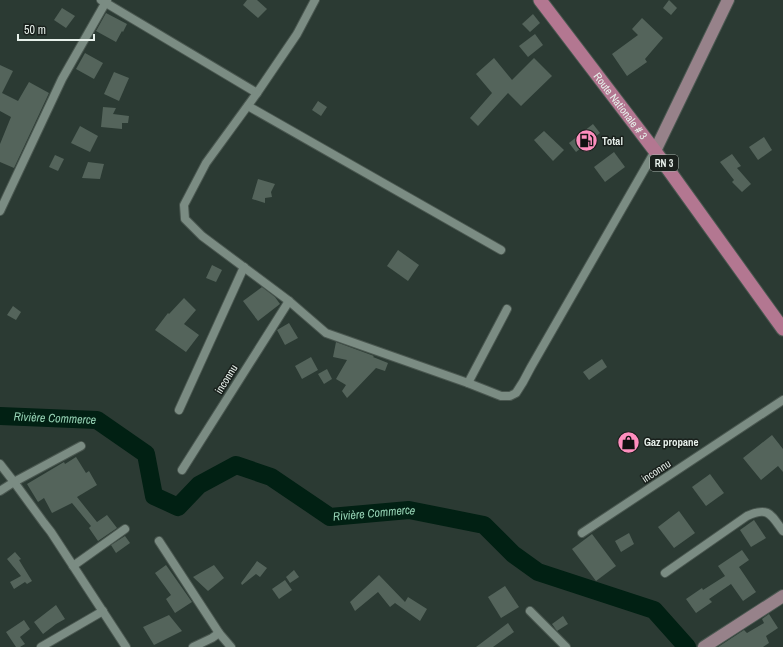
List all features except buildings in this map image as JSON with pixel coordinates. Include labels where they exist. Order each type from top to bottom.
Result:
[{"type":"main road","name":"Route Nationale # 3","points":[[540,0],[655,151],[783,329]]},
{"type":"main road","points":[[655,151],[728,0]]},
{"type":"main road","points":[[709,646],[783,596]]},
{"type":"street","points":[[315,0],[297,34],[248,106],[206,163],[184,205],[185,219],[202,236],[289,301],[326,333],[501,396],[510,396],[516,393],[655,151]]},
{"type":"street","points":[[0,211],[62,78],[104,1],[257,93]]},
{"type":"street","points":[[248,106],[501,250]]},
{"type":"street","points":[[180,410],[244,267]]},
{"type":"street","name":"inconnu","points":[[182,470],[289,301]]},
{"type":"street","points":[[468,383],[507,309]]},
{"type":"street","name":"inconnu","points":[[582,533],[783,400]]},
{"type":"street","points":[[0,491],[81,446]]},
{"type":"street","points":[[0,464],[51,532],[126,647]]},
{"type":"street","points":[[665,573],[756,512],[769,513],[783,531]]},
{"type":"street","points":[[74,566],[125,529]]},
{"type":"street","points":[[159,540],[219,633],[231,647]]},
{"type":"street","points":[[41,647],[103,611]]},
{"type":"street","points":[[530,611],[566,647]]},
{"type":"street","points":[[193,647],[219,633]]},
{"type":"waterway","name":"Rivière Commerce","points":[[0,416],[97,420],[146,454],[154,496],[178,507],[199,485],[236,465],[271,477],[330,517],[409,510],[484,525],[513,554],[538,572],[654,610],[687,647]]},
{"type":"place","name":"Total","points":[[587,141]]},
{"type":"place","name":"Gaz propane","points":[[629,442]]}]
